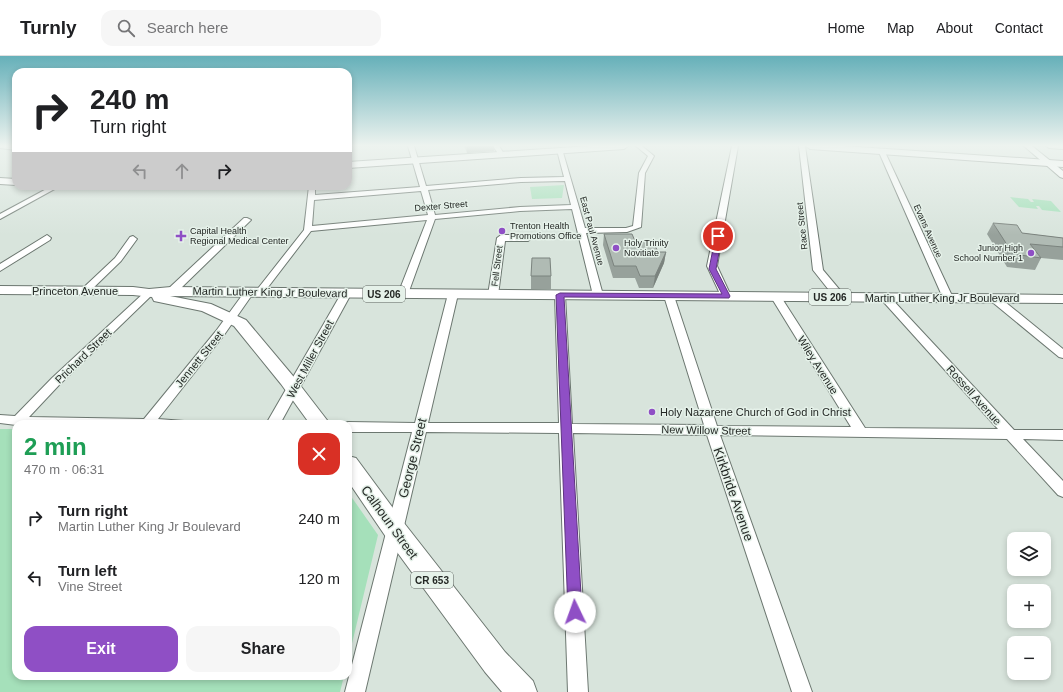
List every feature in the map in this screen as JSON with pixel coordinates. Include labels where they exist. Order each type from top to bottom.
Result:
[{"type":"main road","points":[[0,181],[12,182]]},
{"type":"main road","name":"Princeton Avenue","points":[[0,290],[133,291],[149,293]]},
{"type":"main road","name":"Martin Luther King Jr Boulevard","points":[[149,293],[171,291],[346,294],[1063,299]]},
{"type":"main road","points":[[171,291],[202,303],[206,307]]},
{"type":"main road","points":[[149,293],[159,298],[206,307],[231,318],[240,324],[255,340],[317,420]]},
{"type":"main road","name":"Calhoun Street","points":[[352,470],[395,530],[495,662],[522,692]]},
{"type":"street","points":[[403,294],[432,217],[420,176]]},
{"type":"street","name":"East Paul Avenue","points":[[567,176],[598,295]]},
{"type":"street","points":[[582,230],[627,230],[637,227],[642,176]]},
{"type":"street","points":[[726,296],[712,266],[730,176]]},
{"type":"street","name":"Race Street","points":[[806,176],[818,270],[840,297]]},
{"type":"street","name":"Evans Avenue","points":[[893,176],[948,298]]},
{"type":"street","points":[[311,198],[521,180],[568,179]]},
{"type":"street","points":[[0,217],[50,190]]},
{"type":"street","points":[[308,228],[312,190]]},
{"type":"street","name":"Dexter Street","points":[[308,228],[534,208],[576,207]]},
{"type":"street","points":[[171,291],[247,220]]},
{"type":"street","name":"Jennett Street","points":[[150,420],[231,318],[308,228]]},
{"type":"street","points":[[0,268],[47,238]]},
{"type":"street","name":"Fell Street","points":[[493,295],[501,238],[528,238]]},
{"type":"street","points":[[85,291],[124,252],[133,239]]},
{"type":"street","name":"Prichard Street","points":[[19,420],[56,381],[149,293]]},
{"type":"street","name":"West Miller Street","points":[[275,420],[346,294]]},
{"type":"street","name":"George Street","points":[[355,692],[453,294]]},
{"type":"street","points":[[560,295],[578,692]]},
{"type":"street","name":"Kirkbride Avenue","points":[[669,296],[712,430],[802,692]]},
{"type":"street","name":"Wiley Avenue","points":[[776,297],[861,432]]},
{"type":"street","name":"Rossell Avenue","points":[[885,298],[1063,491]]},
{"type":"street","points":[[995,298],[1063,355]]},
{"type":"street","points":[[0,419],[19,420]]},
{"type":"street","name":"New Willow Street","points":[[352,427],[566,428],[1063,435]]},
{"type":"green space","points":[[564,185],[562,198],[532,199],[530,187]]},
{"type":"green space","points":[[1010,197],[1028,199],[1031,202],[1034,202],[1032,199],[1051,201],[1061,212],[1042,210],[1039,206],[1036,206],[1038,209],[1019,207]]},
{"type":"green space","points":[[0,429],[12,429],[12,680],[343,680],[340,692],[0,692]]},
{"type":"green space","points":[[352,498],[378,535],[352,643]]},
{"type":"building","points":[[993,223],[1017,225],[1022,233],[1063,238],[1063,247],[1030,244],[1041,258],[1013,254]]},
{"type":"building","points":[[604,234],[632,234],[635,241],[653,241],[658,252],[666,252],[655,276],[640,276],[636,266],[614,266]]},
{"type":"building","points":[[532,258],[550,258],[551,276],[531,276]]},
{"type":"place","name":"Trenton Health Promotions Office","points":[[502,231]]},
{"type":"place","name":"Capital Health Regional Medical Center","points":[[181,236]]},
{"type":"place","name":"Holy Trinity Novitiate","points":[[616,248]]},
{"type":"place","name":"Junior High School Number 1","points":[[1031,253]]},
{"type":"place","name":"Holy Nazarene Church of God in Christ","points":[[652,412]]},
{"type":"route","points":[[575,612],[560,295],[726,296],[712,269],[718,236]]}]
